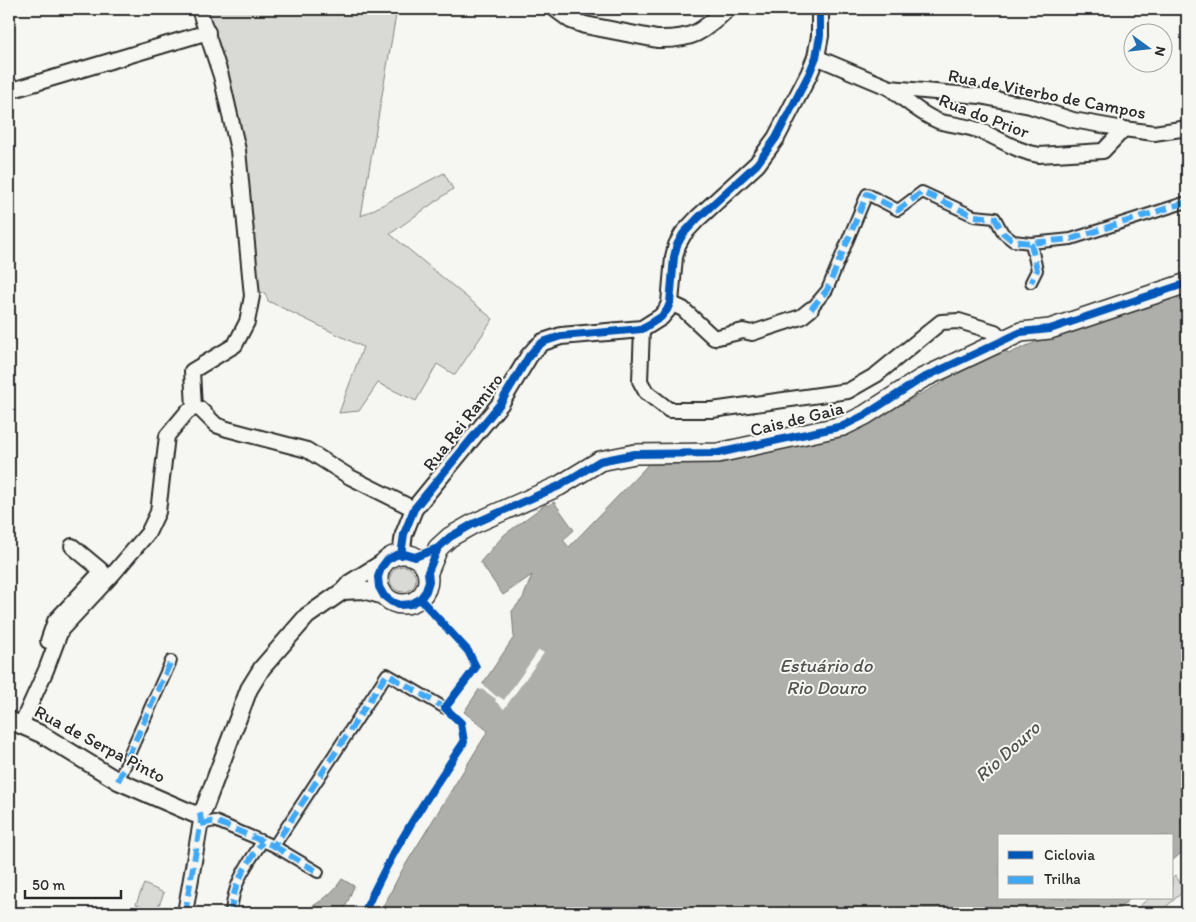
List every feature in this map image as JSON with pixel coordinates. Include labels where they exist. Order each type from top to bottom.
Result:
[{"type":"main road","name":"Cais de Gaia","points":[[428,572],[438,548],[450,537],[473,524],[558,486],[600,461],[635,454],[718,453],[843,426],[865,415],[920,379],[1021,332],[1050,329],[1187,283]]},
{"type":"main road","name":"Cais de Gaia","points":[[401,557],[438,548]]},
{"type":"main road","points":[[401,557],[423,563],[428,572],[429,581],[426,591],[420,599],[411,604],[401,605],[392,602],[384,596],[379,587],[378,577],[381,568],[401,557]]},
{"type":"street","points":[[194,408],[192,371],[235,345],[247,322],[252,296],[238,150],[221,76],[199,9]]},
{"type":"street","points":[[556,9],[571,20],[585,25],[657,39],[681,38],[701,32],[727,9]]},
{"type":"street","points":[[820,9],[820,36],[816,57],[783,125],[767,152],[752,169],[704,212],[683,234],[677,246],[674,257],[670,303],[684,309],[714,338],[743,331],[752,332],[801,317],[811,309],[827,290],[868,194],[898,210],[922,192],[974,216],[995,218],[1002,233],[1013,241],[1031,243],[1071,239],[1187,202]]},
{"type":"street","points":[[9,91],[208,32]]},
{"type":"street","name":"Rua de Viterbo de Campos","points":[[816,57],[890,88],[980,96],[1030,106],[1073,120],[1124,130],[1154,133],[1185,127]]},
{"type":"street","name":"Rua do Prior","points":[[890,88],[906,102],[939,121],[981,130],[1020,151],[1031,154],[1103,151],[1124,130]]},
{"type":"street","points":[[1031,243],[1037,270],[1031,282]]},
{"type":"street","name":"Rua Rei Ramiro","points":[[401,557],[404,534],[414,509],[500,404],[529,356],[543,342],[561,336],[642,328],[661,317],[670,303]]},
{"type":"street","points":[[642,328],[640,381],[646,392],[669,410],[712,410],[848,391],[876,375],[941,322],[959,322],[995,332],[1003,340]]},
{"type":"street","points":[[15,722],[46,670],[61,630],[148,533],[158,512],[167,436],[187,412],[194,408],[200,409],[216,425],[307,450],[350,477],[414,509]]},
{"type":"street","points":[[46,670],[40,662],[55,621],[102,571],[72,546]]},
{"type":"street","points":[[184,913],[200,818],[249,689],[258,673],[307,616],[343,591],[350,583],[401,557]]},
{"type":"street","points":[[343,591],[362,590],[384,596]]},
{"type":"street","points":[[118,780],[171,661]]},
{"type":"street","points":[[274,846],[386,674],[445,708]]},
{"type":"street","name":"Rua de Serpa Pinto","points":[[15,722],[41,734],[118,780],[200,818]]},
{"type":"street","points":[[200,818],[215,821],[274,846],[318,872]]},
{"type":"street","points":[[230,913],[232,897],[242,873],[262,842]]},
{"type":"shaded area","points":[[204,9],[397,9],[361,216],[444,173],[453,189],[390,234],[493,319],[455,375],[437,364],[416,401],[378,383],[359,411],[339,413],[363,347],[268,301],[265,293],[258,293],[251,246],[245,149],[218,46]]},
{"type":"shaded area","points":[[403,566],[412,570],[416,579],[412,588],[403,592],[394,588],[390,579],[394,570]]},
{"type":"shaded area","points":[[1174,876],[1185,890],[1174,900]]},
{"type":"shaded area","points":[[144,884],[164,893],[156,912],[136,904]]},
{"type":"shaded area","points":[[1147,900],[1174,900],[1159,913],[1132,913]]},
{"type":"water","name":"Estuário do Rio Douro","points":[[1187,289],[1187,848],[1174,859],[1174,834],[998,834],[998,900],[1129,900],[1114,913],[380,913],[401,872],[488,731],[464,712],[514,637],[512,611],[523,598],[532,575],[503,595],[480,562],[504,535],[546,504],[547,506],[554,502],[574,530],[563,540],[569,547],[645,468],[652,458],[847,430],[906,402],[945,381],[943,376],[1003,347],[1008,354],[1054,334]]},
{"type":"water","points":[[342,879],[354,886],[343,913],[312,913],[313,906],[329,894]]},
{"type":"pier","points":[[539,650],[544,653],[504,709],[495,701],[496,699],[482,689],[477,688],[481,683],[497,697],[504,700]]},
{"type":"marked path","points":[[811,309],[827,290],[867,194],[898,210],[922,192],[974,216],[995,218],[1003,233],[1013,241],[1031,243],[1071,239],[1187,202]]},
{"type":"marked path","points":[[1031,243],[1037,270],[1031,282]]},
{"type":"marked path","points":[[128,757],[171,661]]},
{"type":"marked path","points":[[201,824],[215,821],[274,846],[387,674],[445,708]]},
{"type":"marked path","points":[[118,781],[126,764]]},
{"type":"marked path","points":[[185,913],[201,821],[200,813]]},
{"type":"marked path","points":[[231,913],[237,884],[262,842]]},
{"type":"marked path","points":[[274,846],[318,872]]},
{"type":"cycle path","points":[[401,555],[404,534],[414,509],[500,404],[529,356],[536,348],[543,342],[561,336],[642,329],[661,317],[667,310],[670,303],[674,257],[677,245],[683,234],[698,218],[757,164],[776,138],[816,57],[820,36],[820,9]]},
{"type":"cycle path","points":[[438,548],[415,557],[405,554],[396,555],[387,560],[381,568],[378,577],[379,587],[384,596],[392,602],[401,605],[411,604],[420,599],[426,591],[429,581],[428,572],[438,548],[450,537],[473,524],[559,486],[600,461],[635,454],[718,453],[843,426],[865,415],[921,379],[1021,332],[1050,329],[1187,283]]},
{"type":"cycle path","points":[[364,913],[397,847],[464,742],[461,723],[445,708],[476,667],[468,651],[420,599]]},
{"type":"water label","name":"Rio Douro","points":[[1007,751]]}]
